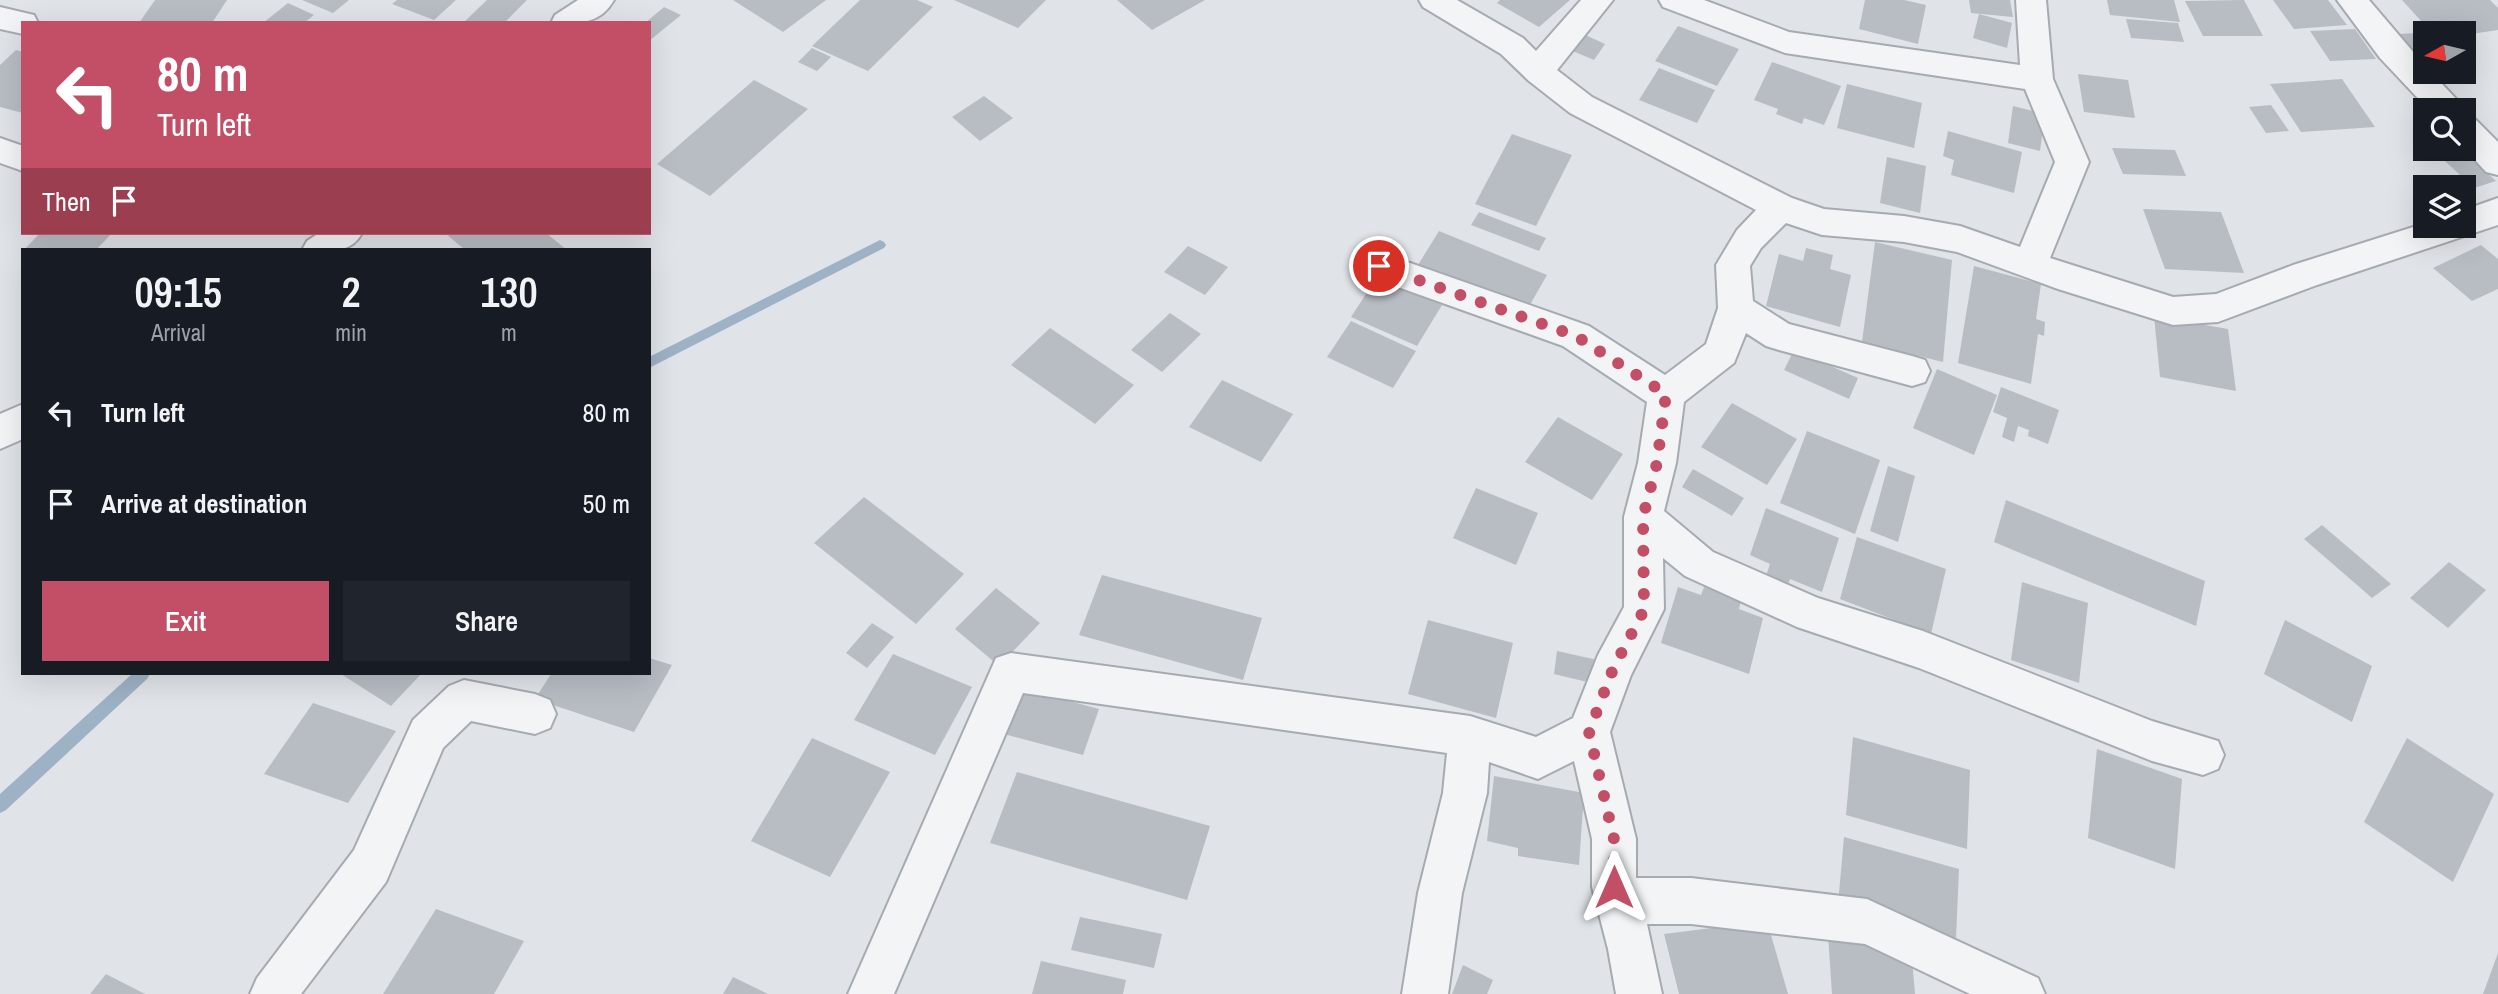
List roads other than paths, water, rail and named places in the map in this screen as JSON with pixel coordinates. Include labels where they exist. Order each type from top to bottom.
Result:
[{"type":"street","points":[[569,21],[599,0]]},
{"type":"street","points":[[1434,0],[1511,46],[1581,105],[1780,207],[1822,222],[1905,229],[1960,239],[2070,279],[2173,311],[2218,308],[2305,275],[2421,238]]},
{"type":"street","points":[[1540,73],[1545,61],[1598,0]]},
{"type":"street","points":[[1674,0],[1785,42],[2037,79]]},
{"type":"street","points":[[2031,0],[2037,79],[2071,162],[2031,263]]},
{"type":"street","points":[[2352,0],[2391,50],[2437,98]]},
{"type":"street","points":[[0,18],[21,23]]},
{"type":"street","points":[[2476,140],[2498,163]]},
{"type":"street","points":[[1639,994],[1631,949],[1614,887],[1614,839],[1589,732],[1613,669],[1644,610],[1643,517],[1657,463],[1666,394],[1721,353],[1736,309],[1733,265],[1749,239],[1780,207]]},
{"type":"street","points":[[2476,219],[2498,211]]},
{"type":"street","points":[[322,248],[342,235]]},
{"type":"street","points":[[1379,266],[1576,336],[1666,394]]},
{"type":"street","points":[[1736,309],[1779,336],[1912,371]]},
{"type":"street","points":[[0,433],[21,421]]},
{"type":"street","points":[[1643,517],[1699,564],[1811,614],[1923,650],[2152,741],[2203,755]]},
{"type":"street","points":[[871,994],[1011,672],[1470,736],[1538,758],[1589,732]]},
{"type":"street","points":[[273,994],[370,866],[428,734],[464,700],[535,714]]},
{"type":"street","points":[[1425,994],[1440,893],[1465,793],[1470,736]]},
{"type":"street","points":[[1618,901],[1691,901],[1867,922],[2021,994]]},
{"type":"waterway","points":[[651,362],[880,245]]},
{"type":"waterway","points":[[0,805],[141,675]]}]
